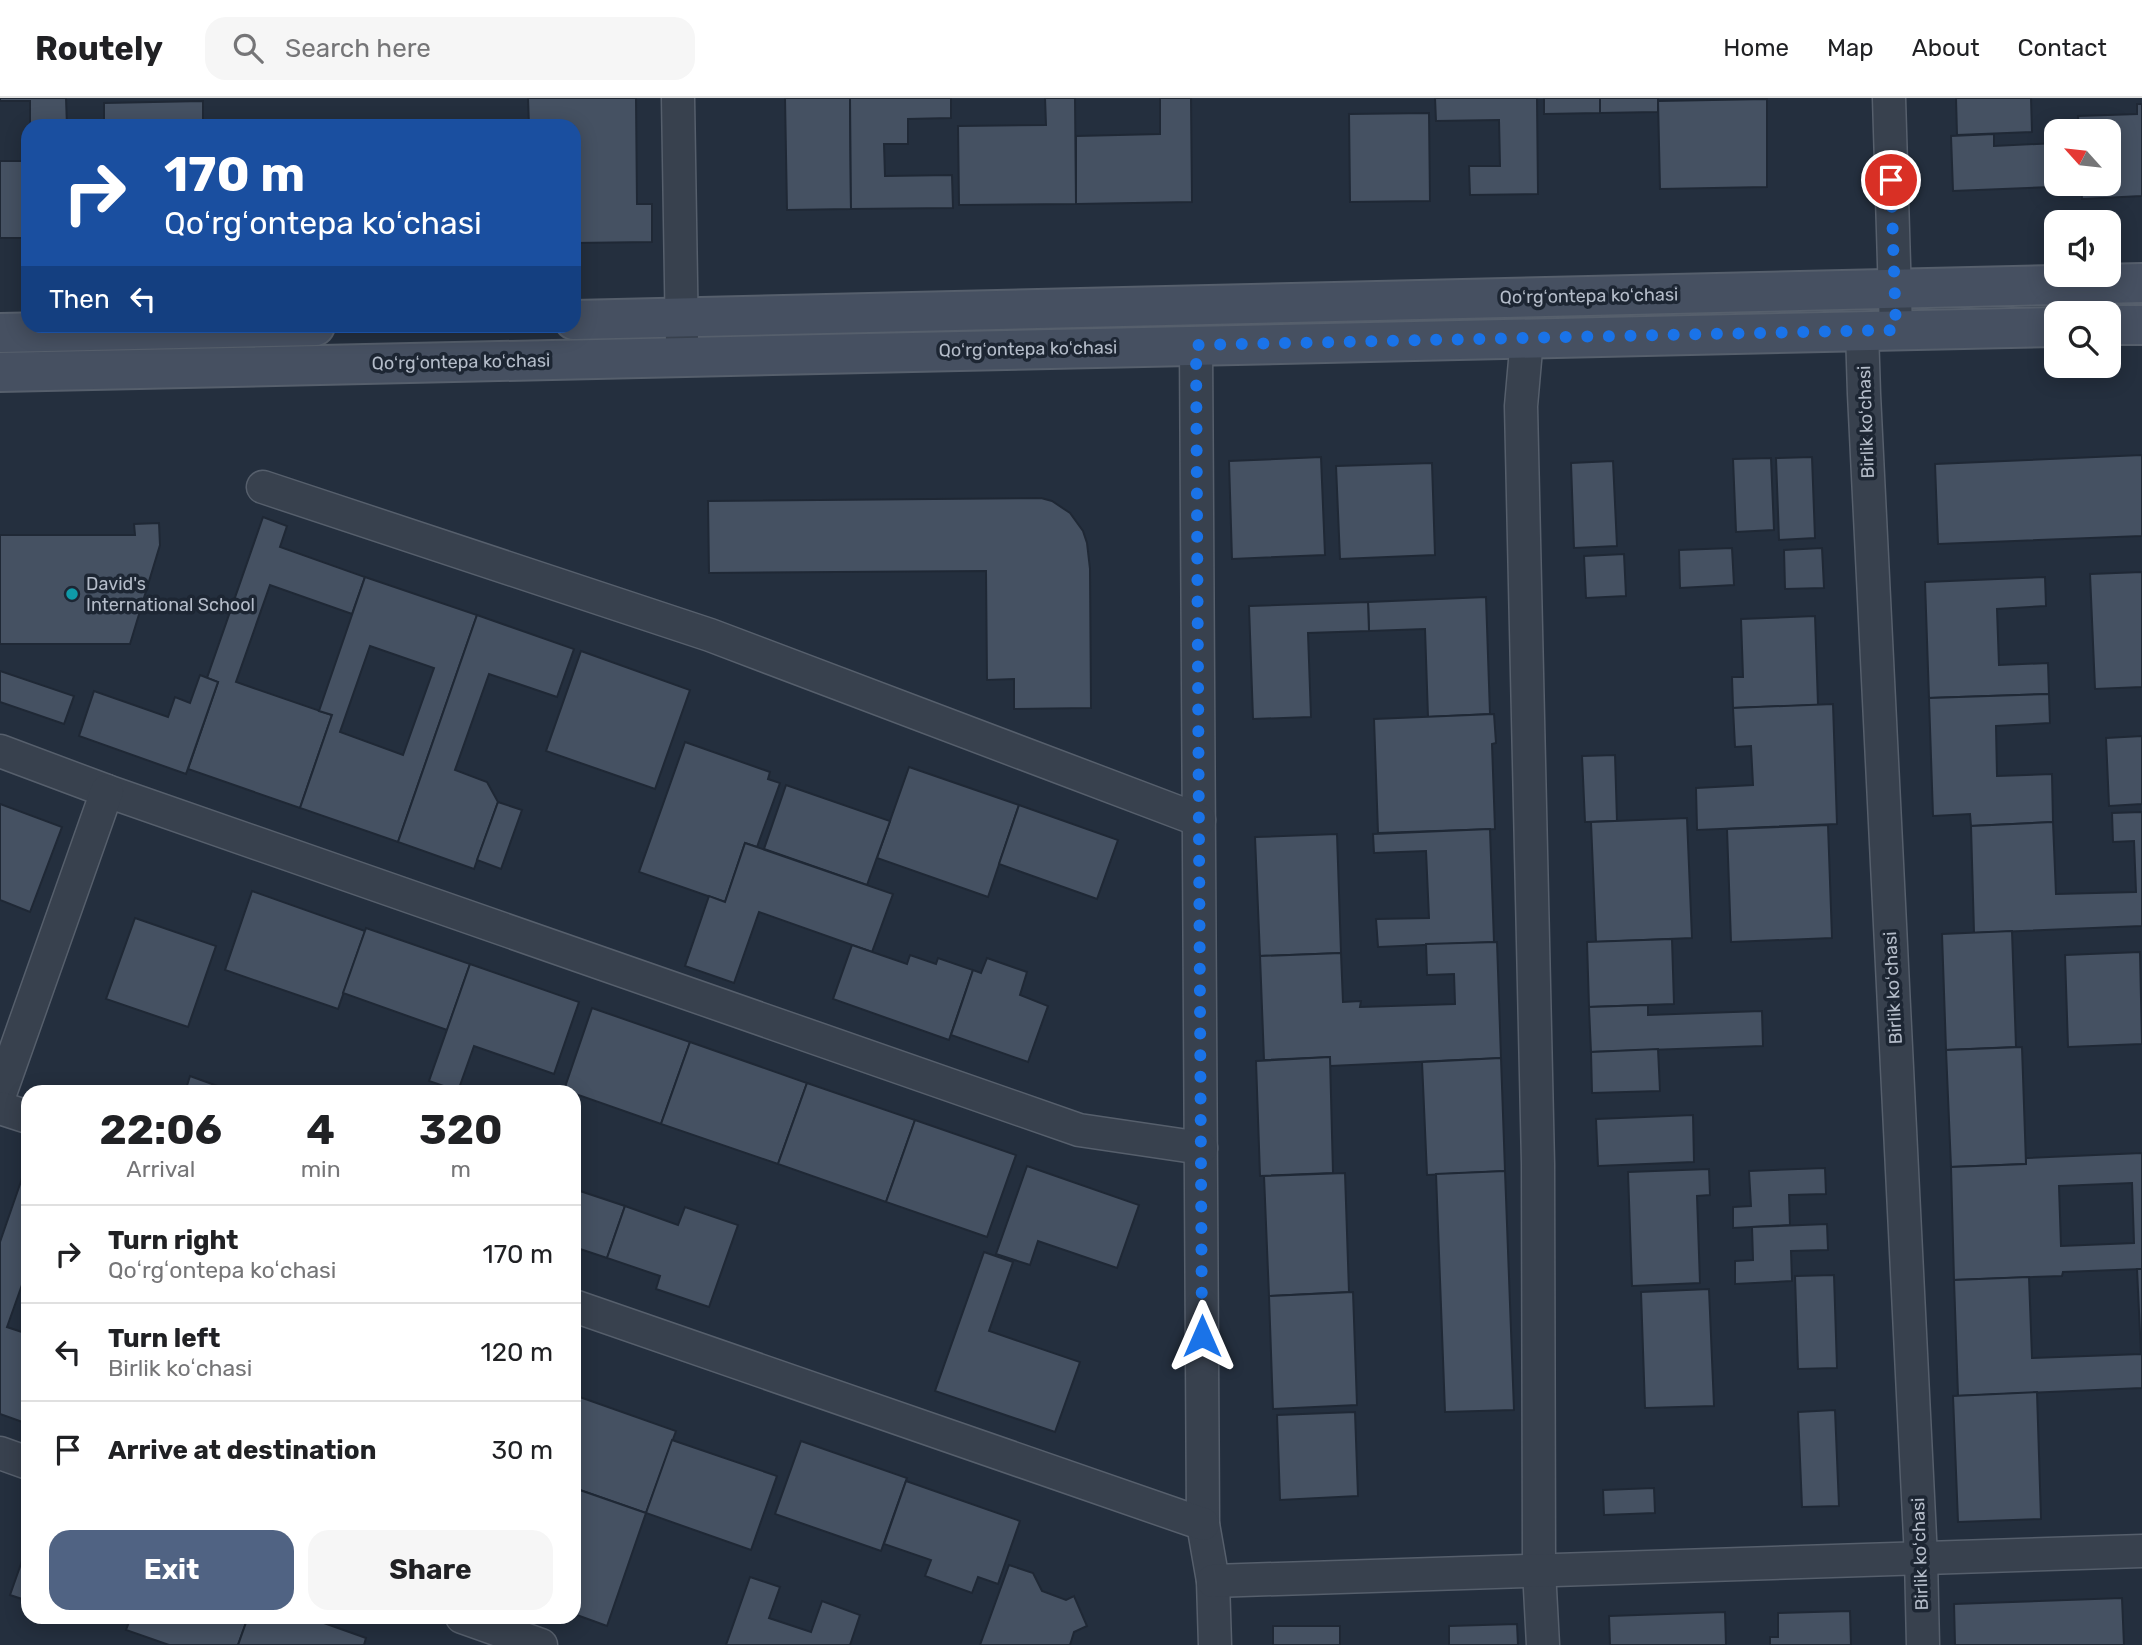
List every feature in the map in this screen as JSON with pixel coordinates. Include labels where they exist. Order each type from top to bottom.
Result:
[{"type":"main road","name":"Qoʻrgʻontepa koʻchasi","points":[[581,320],[2142,283]]},
{"type":"main road","points":[[2121,325],[2142,325]]},
{"type":"main road","name":"Qoʻrgʻontepa koʻchasi","points":[[0,372],[2044,327]]},
{"type":"main road","points":[[0,333],[21,333]]},
{"type":"street","points":[[678,98],[682,357]]},
{"type":"street","name":"Birlik koʻchasi","points":[[1889,98],[1894,289],[1879,330],[1864,394],[1922,1558],[1923,1645]]},
{"type":"street","points":[[1528,338],[1521,406],[1538,1164],[1539,1570],[1544,1645]]},
{"type":"street","points":[[1196,345],[1203,1524],[1213,1581],[1214,1645]]},
{"type":"street","points":[[263,487],[710,635],[1199,820]]},
{"type":"street","points":[[0,751],[107,791],[1079,1130],[1201,1148]]},
{"type":"street","points":[[0,1094],[107,791]]},
{"type":"street","points":[[0,1108],[21,1115]]},
{"type":"street","points":[[581,1308],[1203,1524]]},
{"type":"street","points":[[0,1453],[21,1460]]},
{"type":"street","points":[[1213,1581],[2142,1551]]},
{"type":"street","points":[[482,1624],[541,1645]]},
{"type":"building","points":[[0,98],[66,98],[67,119],[30,119],[30,101],[0,101]]},
{"type":"building","points":[[528,98],[636,98],[637,204],[652,204],[652,242],[581,243],[581,119],[529,119]]},
{"type":"building","points":[[785,98],[850,98],[851,209],[787,210]]},
{"type":"building","points":[[850,98],[951,98],[951,118],[908,119],[908,144],[884,144],[885,176],[952,175],[953,208],[851,209]]},
{"type":"building","points":[[1045,98],[1075,98],[1076,204],[959,205],[958,126],[1046,125]]},
{"type":"building","points":[[1160,98],[1191,98],[1192,202],[1076,204],[1076,136],[1160,134]]},
{"type":"building","points":[[1435,98],[1537,98],[1538,194],[1470,195],[1469,166],[1500,166],[1499,120],[1436,121]]},
{"type":"building","points":[[1544,98],[1600,98],[1600,113],[1544,114]]},
{"type":"building","points":[[1600,98],[1658,98],[1658,112],[1600,113]]},
{"type":"building","points":[[1956,98],[2031,98],[2032,132],[1957,135]]},
{"type":"building","points":[[1767,99],[1767,187],[1660,189],[1658,101]]},
{"type":"building","points":[[203,101],[203,119],[104,119],[104,103]]},
{"type":"building","points":[[2137,104],[2142,104],[2142,196],[2082,199],[2082,196],[2121,196],[2121,119],[2078,119],[2078,116],[2137,114]]},
{"type":"building","points":[[1429,113],[1430,201],[1350,202],[1349,114]]},
{"type":"building","points":[[1994,134],[1994,146],[2044,144],[2044,187],[1953,191],[1951,136]]},
{"type":"building","points":[[0,161],[21,161],[21,238],[0,238]]},
{"type":"building","points":[[2142,455],[2142,536],[1938,544],[1935,464]]},
{"type":"building","points":[[1321,457],[1325,555],[1232,559],[1229,461]]},
{"type":"building","points":[[1812,457],[1815,538],[1779,540],[1776,458]]},
{"type":"building","points":[[1771,458],[1774,530],[1736,532],[1733,459]]},
{"type":"building","points":[[1613,461],[1617,546],[1574,548],[1571,463]]},
{"type":"building","points":[[1432,463],[1435,555],[1340,559],[1336,466]]},
{"type":"building","points":[[1041,498],[1052,501],[1070,513],[1083,531],[1087,543],[1090,569],[1091,708],[1014,709],[1014,679],[987,680],[986,571],[709,573],[708,501]]},
{"type":"building","points":[[263,517],[287,526],[280,547],[365,577],[352,614],[270,585],[236,682],[332,715],[300,808],[188,769],[218,682],[207,678]]},
{"type":"building","name":"David's International School","points":[[159,523],[160,545],[130,644],[0,644],[0,535],[135,535],[134,524]]},
{"type":"building","points":[[1732,548],[1734,585],[1680,588],[1679,550]]},
{"type":"building","points":[[1822,548],[1824,588],[1785,589],[1784,550]]},
{"type":"building","points":[[1624,554],[1626,596],[1586,598],[1584,556]]},
{"type":"building","points":[[2142,572],[2142,687],[2095,689],[2090,574]]},
{"type":"building","points":[[365,577],[477,615],[398,842],[300,808],[332,715],[319,711]],"holes":[[[370,646],[434,668],[403,755],[340,732]]]},
{"type":"building","points":[[2045,577],[2046,606],[1997,609],[1999,665],[2048,663],[2049,694],[1929,698],[1925,582]]},
{"type":"building","points":[[1486,597],[1490,714],[1428,717],[1425,629],[1369,631],[1368,602]]},
{"type":"building","points":[[1368,602],[1369,631],[1308,633],[1311,717],[1253,719],[1249,606]]},
{"type":"building","points":[[477,615],[574,649],[557,697],[489,674],[455,770],[487,782],[498,802],[474,869],[398,842]]},
{"type":"building","points":[[1815,616],[1818,705],[1733,708],[1732,677],[1743,677],[1741,619]]},
{"type":"building","points":[[581,651],[690,690],[655,789],[546,751]]},
{"type":"building","points":[[0,671],[74,696],[64,724],[0,702]]},
{"type":"building","points":[[200,675],[218,682],[186,774],[79,736],[94,691],[168,717],[175,697],[190,703]]},
{"type":"building","points":[[2049,694],[2050,723],[1996,726],[1997,776],[2052,774],[2053,822],[1971,826],[1970,814],[1933,816],[1929,698]]},
{"type":"building","points":[[1833,704],[1837,824],[1697,830],[1696,788],[1753,785],[1751,746],[1735,747],[1733,708]]},
{"type":"building","points":[[1494,714],[1496,743],[1492,744],[1495,829],[1378,833],[1374,719]]},
{"type":"building","points":[[2142,736],[2142,804],[2109,806],[2106,738]]},
{"type":"building","points":[[685,742],[770,772],[768,779],[780,783],[757,847],[745,843],[725,902],[639,872]]},
{"type":"building","points":[[1615,755],[1617,821],[1585,822],[1582,756]]},
{"type":"building","points":[[909,767],[1019,805],[988,897],[877,858]]},
{"type":"building","points":[[786,785],[890,821],[867,885],[764,849]]},
{"type":"building","points":[[498,802],[522,810],[501,869],[477,860]]},
{"type":"building","points":[[0,804],[62,827],[30,912],[0,900]]},
{"type":"building","points":[[1019,805],[1118,840],[1097,899],[999,864]]},
{"type":"building","points":[[2142,812],[2142,926],[1974,933],[1971,826],[2053,822],[2056,894],[2136,892],[2134,841],[2113,842],[2112,813]]},
{"type":"building","points":[[1687,818],[1692,938],[1596,942],[1591,822]]},
{"type":"building","points":[[1828,825],[1832,938],[1731,942],[1727,829]]},
{"type":"building","points":[[1490,829],[1494,942],[1378,947],[1376,919],[1429,918],[1426,851],[1374,853],[1373,834]]},
{"type":"building","points":[[1337,834],[1341,953],[1260,956],[1255,837]]},
{"type":"building","points":[[745,843],[893,894],[872,952],[759,912],[734,983],[685,966],[709,896],[725,902]]},
{"type":"building","points":[[252,891],[365,931],[338,1009],[225,970]]},
{"type":"building","points":[[135,918],[216,946],[188,1027],[106,999]]},
{"type":"building","points":[[366,928],[470,964],[447,1030],[343,993]]},
{"type":"building","points":[[2012,931],[2016,1047],[1946,1050],[1942,934]]},
{"type":"building","points":[[1672,939],[1674,1004],[1589,1007],[1587,942]]},
{"type":"building","points":[[1497,942],[1501,1058],[1330,1066],[1330,1057],[1264,1060],[1260,956],[1341,953],[1343,1002],[1361,1001],[1360,1007],[1455,1004],[1454,974],[1427,975],[1426,944]]},
{"type":"building","points":[[852,945],[907,964],[910,955],[936,964],[938,958],[973,970],[949,1040],[833,999]]},
{"type":"building","points":[[2140,952],[2142,1044],[2068,1047],[2065,955]]},
{"type":"building","points":[[987,958],[1027,972],[1020,995],[1048,1006],[1028,1062],[951,1035],[973,970],[981,973]]},
{"type":"building","points":[[470,964],[579,1002],[554,1074],[474,1046],[460,1085],[441,1085],[429,1081]]},
{"type":"building","points":[[1648,1005],[1648,1015],[1762,1011],[1763,1046],[1591,1052],[1589,1007]]},
{"type":"building","points":[[592,1008],[690,1042],[661,1124],[581,1096],[581,1085],[566,1085]]},
{"type":"building","points":[[690,1042],[807,1083],[778,1164],[661,1124]]},
{"type":"building","points":[[2022,1047],[2026,1164],[1951,1167],[1946,1050]]},
{"type":"building","points":[[1658,1049],[1660,1091],[1592,1093],[1591,1052]]},
{"type":"building","points":[[1330,1057],[1333,1173],[1260,1176],[1256,1061]]},
{"type":"building","points":[[1501,1058],[1505,1171],[1427,1175],[1422,1062]]},
{"type":"building","points":[[190,1076],[215,1085],[187,1085]]},
{"type":"building","points":[[807,1083],[915,1120],[886,1202],[778,1164]]},
{"type":"building","points":[[1693,1115],[1694,1162],[1598,1166],[1596,1119]]},
{"type":"building","points":[[915,1120],[1016,1155],[987,1237],[886,1202]]},
{"type":"building","points":[[2142,1153],[2142,1269],[2063,1272],[2062,1276],[1954,1280],[1951,1167],[2026,1164],[2026,1158]],"holes":[[[2132,1183],[2134,1243],[2061,1246],[2059,1186]]]},
{"type":"building","points":[[1027,1166],[1139,1205],[1117,1268],[1038,1241],[1030,1265],[996,1254]]},
{"type":"building","points":[[1825,1168],[1826,1194],[1789,1195],[1790,1225],[1733,1228],[1733,1207],[1751,1206],[1749,1171]]},
{"type":"building","points":[[1709,1169],[1710,1195],[1697,1196],[1700,1283],[1632,1286],[1628,1172]]},
{"type":"building","points":[[1505,1171],[1514,1410],[1445,1412],[1436,1174]]},
{"type":"building","points":[[1345,1173],[1349,1292],[1269,1296],[1264,1176]]},
{"type":"building","points":[[21,1181],[21,1288],[7,1327],[21,1332],[21,1422],[0,1414],[0,1242]]},
{"type":"building","points":[[581,1191],[625,1206],[607,1258],[581,1249]]},
{"type":"building","points":[[625,1206],[678,1225],[685,1207],[738,1225],[709,1307],[656,1289],[660,1276],[607,1258]]},
{"type":"building","points":[[1827,1224],[1828,1250],[1791,1251],[1792,1281],[1735,1284],[1735,1261],[1753,1260],[1752,1227]]},
{"type":"building","points":[[984,1252],[1013,1262],[989,1331],[1080,1362],[1055,1432],[935,1391]]},
{"type":"building","points":[[2137,1269],[2142,1269],[2142,1388],[1958,1396],[1954,1280],[2029,1277],[2032,1358],[2141,1354]]},
{"type":"building","points":[[1834,1275],[1837,1368],[1798,1369],[1795,1276]]},
{"type":"building","points":[[1709,1289],[1714,1406],[1645,1408],[1641,1292]]},
{"type":"building","points":[[1353,1292],[1357,1405],[1273,1409],[1269,1296]]},
{"type":"building","points":[[2037,1392],[2041,1519],[1958,1522],[1953,1396]]},
{"type":"building","points":[[581,1397],[676,1431],[646,1513],[581,1490]]},
{"type":"building","points":[[1835,1410],[1839,1506],[1802,1507],[1798,1412]]},
{"type":"building","points":[[1355,1412],[1358,1496],[1280,1500],[1277,1415]]},
{"type":"building","points":[[672,1440],[777,1476],[751,1550],[646,1513]]},
{"type":"building","points":[[801,1441],[907,1478],[881,1551],[775,1514]]},
{"type":"building","points":[[906,1481],[1020,1521],[998,1584],[978,1577],[972,1593],[925,1576],[931,1560],[884,1544]]},
{"type":"building","points":[[1654,1488],[1655,1513],[1604,1515],[1603,1490]]},
{"type":"building","points":[[581,1490],[646,1513],[607,1626],[581,1617]]},
{"type":"building","points":[[21,1564],[21,1599],[10,1595]]},
{"type":"building","points":[[1009,1565],[1033,1573],[1042,1591],[1066,1600],[1074,1596],[1087,1626],[1074,1632],[1070,1645],[980,1645]]},
{"type":"building","points":[[750,1577],[780,1587],[769,1618],[811,1632],[822,1601],[860,1615],[850,1645],[726,1645]]},
{"type":"building","points":[[2122,1598],[2124,1645],[1955,1645],[1954,1604]]},
{"type":"building","points":[[1850,1611],[1851,1645],[1770,1645],[1770,1637],[1778,1637],[1778,1613]]},
{"type":"building","points":[[1725,1612],[1726,1645],[1610,1645],[1609,1616]]},
{"type":"building","points":[[128,1624],[246,1624],[238,1645],[169,1645],[126,1630]]},
{"type":"building","points":[[246,1624],[327,1624],[366,1638],[364,1645],[238,1645]]},
{"type":"building","points":[[1517,1624],[1518,1645],[1449,1645],[1449,1626]]},
{"type":"building","points":[[1273,1626],[1340,1626],[1340,1645],[1273,1645]]},
{"type":"place","name":"David's International School","points":[[72,594]]},
{"type":"route","points":[[1202,1336],[1196,345],[1896,330],[1891,180]]}]
